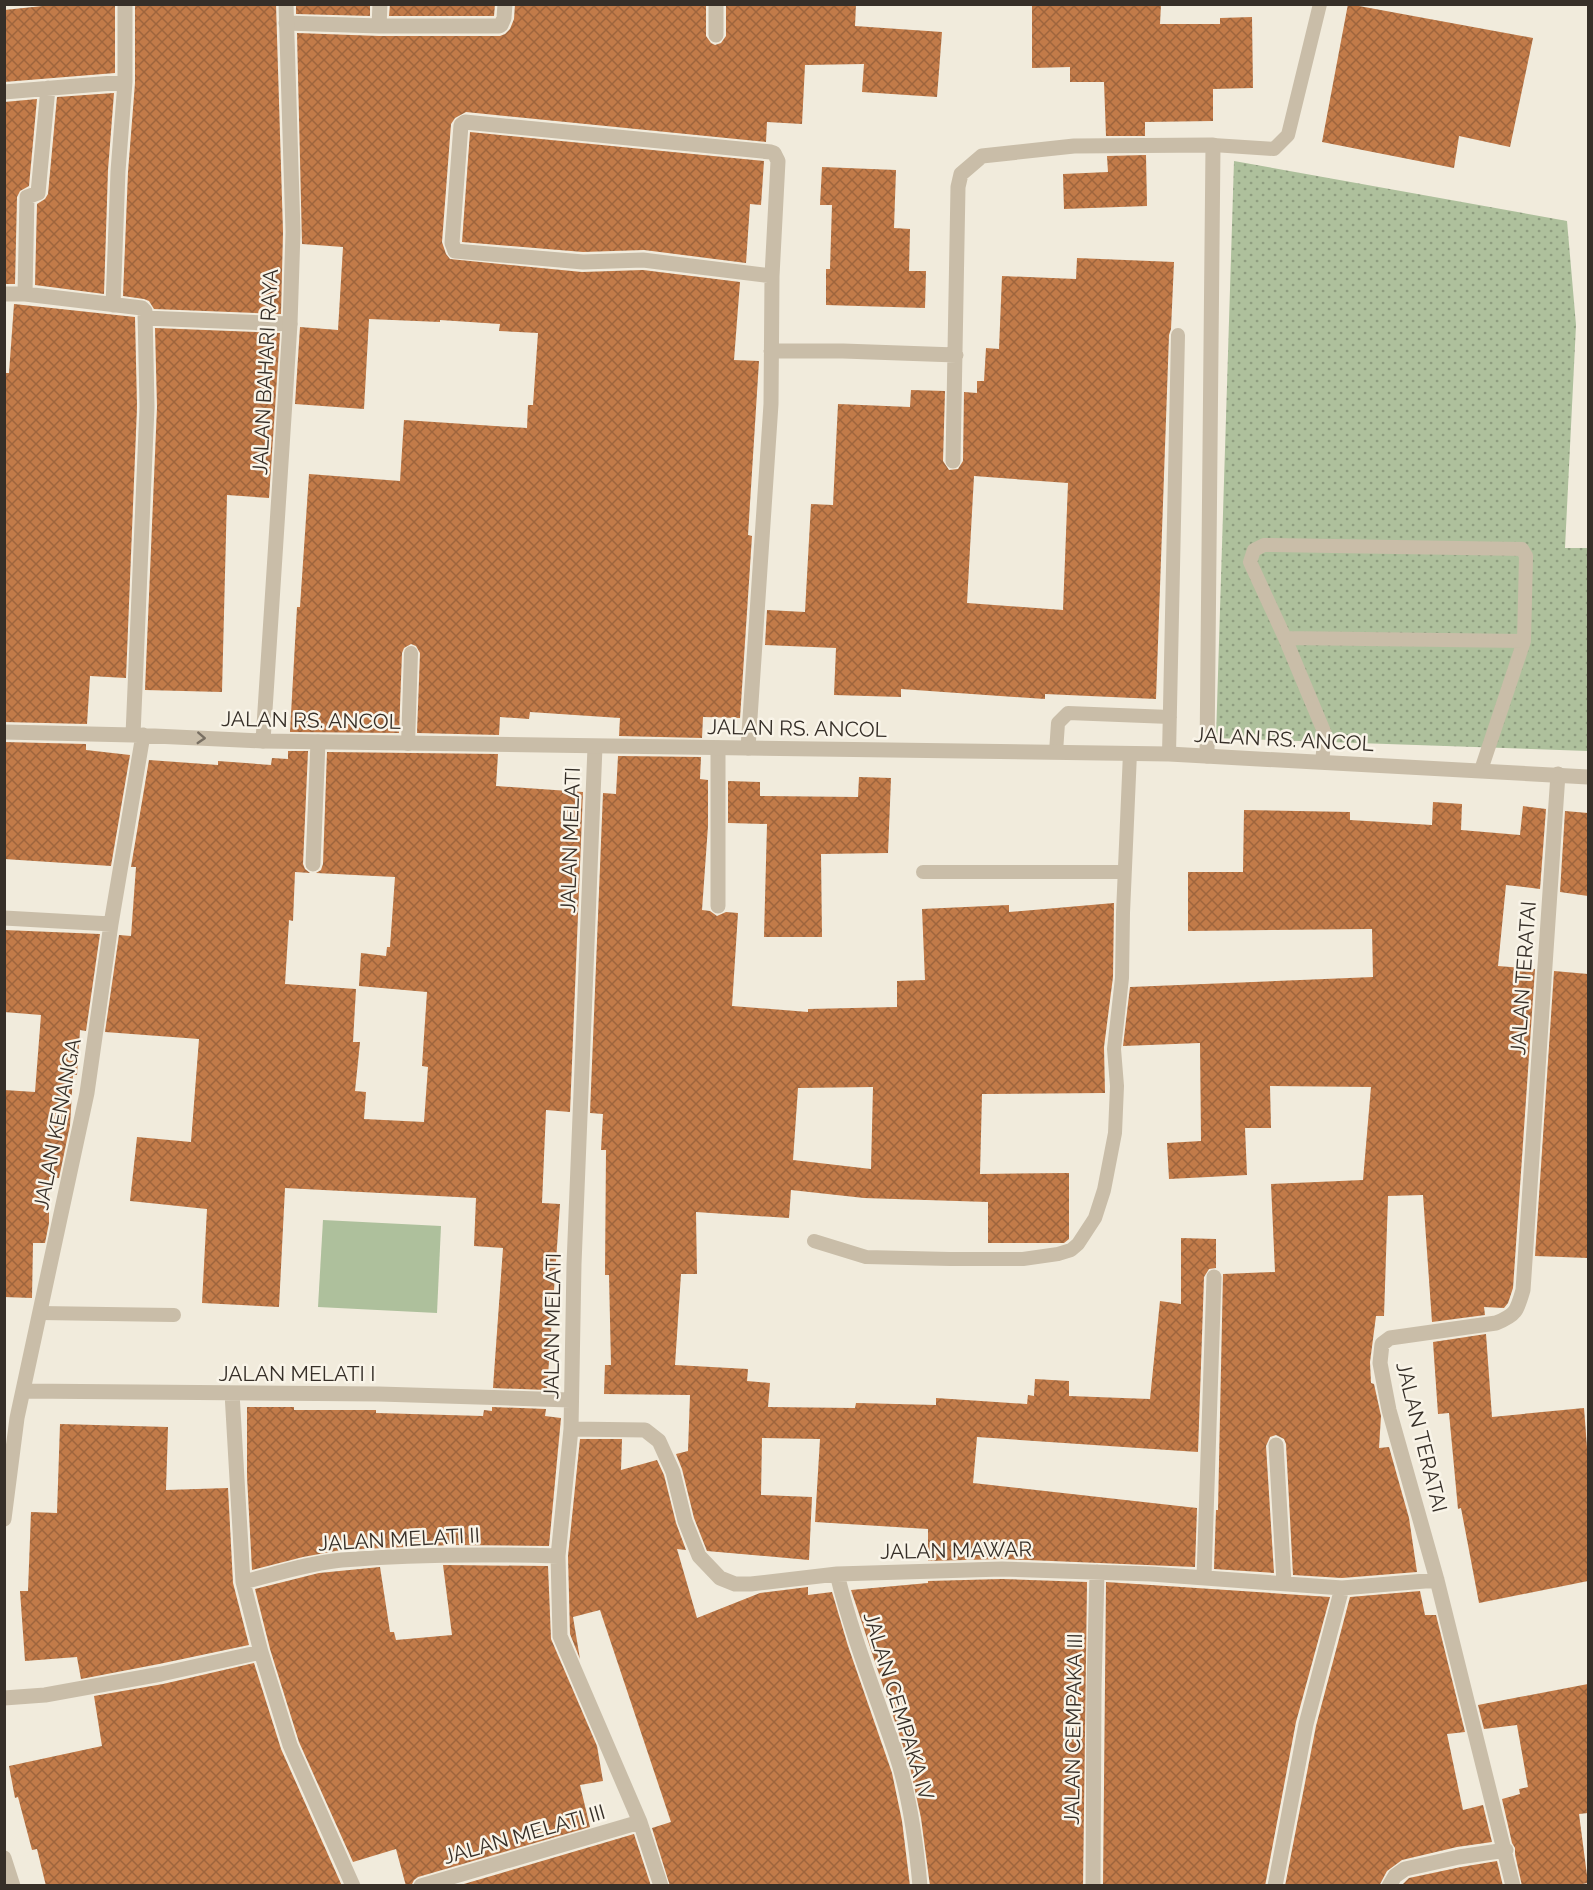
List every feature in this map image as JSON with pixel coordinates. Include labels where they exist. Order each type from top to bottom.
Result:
[{"type":"street","points":[[113,305],[118,171],[125,82],[124,4]]},
{"type":"street","name":"JALAN BAHARI RAYA","points":[[263,741],[290,324],[293,232],[286,4]]},
{"type":"street","points":[[379,26],[380,4]]},
{"type":"street","points":[[286,23],[499,26],[504,18],[505,4]]},
{"type":"street","points":[[716,4],[716,35]]},
{"type":"street","points":[[4,92],[125,82]]},
{"type":"street","points":[[25,294],[27,197],[38,193],[48,88]]},
{"type":"street","points":[[748,748],[771,404],[772,276],[778,161],[774,153],[465,122],[461,125],[452,243],[455,251],[573,261],[644,260],[772,276]]},
{"type":"street","points":[[953,461],[958,187],[961,174],[982,156],[1074,146],[1213,145],[1207,756]]},
{"type":"street","points":[[4,294],[25,294],[142,308],[145,310],[145,318],[290,324]]},
{"type":"street","name":"JALAN KENANGA","points":[[4,1519],[23,1391],[87,1093],[138,735],[147,407],[145,318]]},
{"type":"street","points":[[771,351],[956,355]]},
{"type":"street","name":"JALAN RS. ANCOL","points":[[4,732],[408,744],[1169,754],[1588,777]]},
{"type":"street","points":[[313,864],[318,742]]},
{"type":"street","name":"JALAN MELATI","points":[[595,747],[574,1264],[571,1429],[558,1556],[560,1636],[640,1822],[661,1886]]},
{"type":"street","points":[[718,748],[718,906]]},
{"type":"street","name":"JALAN TERATAI","points":[[1513,1886],[1437,1580],[1389,1410],[1380,1363],[1382,1344],[1390,1338],[1496,1323],[1510,1317],[1518,1309],[1522,1290],[1534,1141],[1558,774]]},
{"type":"street","points":[[4,918],[111,924]]},
{"type":"street","points":[[1204,1577],[1214,1277]]},
{"type":"street","name":"JALAN MELATI I","points":[[23,1391],[380,1394],[570,1400]]},
{"type":"street","points":[[232,1394],[243,1582],[261,1652],[290,1745],[353,1886]]},
{"type":"street","name":"JALAN MAWAR","points":[[571,1429],[645,1430],[652,1434],[659,1441],[673,1472],[686,1521],[699,1556],[720,1578],[735,1584],[837,1574],[1002,1569],[1204,1577],[1342,1588],[1437,1580]]},
{"type":"street","points":[[1276,1445],[1284,1583]]},
{"type":"street","name":"JALAN MELATI II","points":[[243,1582],[314,1564],[343,1560],[459,1554],[558,1556]]},
{"type":"street","name":"JALAN CEMPAKA III","points":[[1093,1886],[1097,1572]]},
{"type":"street","name":"JALAN CEMPAKA IV","points":[[837,1574],[870,1682],[896,1756],[916,1840],[920,1886]]},
{"type":"street","points":[[1275,1886],[1306,1724],[1342,1588]]},
{"type":"street","points":[[4,1698],[45,1695],[96,1686],[261,1652]]},
{"type":"street","name":"JALAN MELATI III","points":[[421,1886],[640,1822]]},
{"type":"street","points":[[1389,1886],[1395,1876],[1405,1869],[1459,1857],[1506,1851]]},
{"type":"street","points":[[4,1858],[13,1886]]},
{"type":"lane","points":[[1213,145],[1274,149],[1288,135],[1320,4]]},
{"type":"lane","points":[[1169,754],[1178,335]]},
{"type":"lane","points":[[1322,762],[1325,734],[1250,562],[1254,550],[1264,545],[1522,549],[1526,556],[1524,641],[1481,770]]},
{"type":"lane","points":[[1285,638],[1524,641]]},
{"type":"lane","points":[[408,744],[411,653]]},
{"type":"lane","points":[[1056,752],[1058,723],[1068,713],[1170,717]]},
{"type":"lane","points":[[813,1241],[866,1257],[1023,1259],[1071,1250],[1078,1244],[1095,1218],[1104,1190],[1115,1133],[1117,1086],[1114,1049],[1122,978],[1130,753]]},
{"type":"lane","points":[[923,872],[1124,872]]},
{"type":"lane","points":[[40,1313],[174,1315]]},
{"type":"green space","points":[[1234,161],[1567,221],[1576,325],[1565,548],[1588,548],[1588,751],[1216,738]]},
{"type":"green space","points":[[323,1220],[441,1226],[437,1313],[318,1307]]},
{"type":"building","points":[[62,4],[115,4],[115,73],[4,82],[4,10]]},
{"type":"building","points":[[135,4],[276,4],[283,232],[281,314],[154,309],[149,301],[123,296],[128,172],[135,83]]},
{"type":"building","points":[[296,4],[370,4],[370,16],[296,14]]},
{"type":"building","points":[[390,4],[495,4],[494,16],[389,16]]},
{"type":"building","points":[[515,4],[706,4],[706,36],[715,45],[721,43],[726,36],[726,4],[856,4],[855,26],[942,32],[937,97],[862,92],[864,64],[805,65],[802,124],[767,122],[766,142],[466,112],[455,118],[451,124],[442,242],[450,259],[582,272],[643,270],[740,282],[734,360],[759,361],[748,535],[752,536],[740,718],[703,717],[702,738],[619,736],[620,718],[530,712],[529,719],[500,717],[499,735],[417,733],[420,653],[416,646],[411,644],[404,648],[402,653],[399,733],[290,732],[297,607],[300,607],[309,474],[400,481],[404,420],[527,428],[528,405],[533,405],[538,333],[499,331],[500,324],[369,319],[364,409],[295,404],[300,327],[338,330],[343,247],[302,244],[297,33],[500,36],[510,29],[514,19]]},
{"type":"building","points":[[1032,4],[1161,4],[1160,24],[1220,24],[1220,18],[1252,17],[1253,88],[1213,89],[1213,121],[1145,122],[1145,136],[1106,136],[1104,82],[1070,82],[1070,67],[1032,68]]},
{"type":"building","points":[[1348,4],[1533,38],[1510,147],[1459,136],[1454,168],[1322,142]]},
{"type":"building","points":[[114,93],[108,170],[104,294],[35,285],[37,204],[48,194],[57,97]]},
{"type":"building","points":[[37,99],[29,186],[20,191],[17,197],[15,284],[4,284],[4,102]]},
{"type":"building","points":[[470,132],[764,161],[761,205],[750,204],[746,263],[644,250],[583,252],[462,242]]},
{"type":"building","points":[[1146,155],[1147,206],[1064,209],[1063,174],[1108,172],[1107,156]]},
{"type":"building","points":[[822,167],[896,170],[894,228],[910,229],[909,271],[926,271],[925,308],[826,305],[826,269],[830,269],[832,205],[820,205]]},
{"type":"building","points":[[1077,258],[1174,262],[1169,335],[1156,699],[1045,694],[1045,699],[901,689],[901,697],[834,695],[836,648],[765,645],[767,610],[805,612],[811,504],[833,505],[838,404],[910,407],[911,390],[945,391],[943,461],[949,470],[958,469],[963,461],[964,392],[977,393],[977,381],[984,381],[986,348],[999,349],[1002,276],[1076,279]],"holes":[[[974,476],[1068,483],[1063,610],[967,603]]]},
{"type":"building","points":[[14,304],[135,317],[137,407],[126,678],[90,676],[87,724],[4,722],[4,373],[9,373]]},
{"type":"building","points":[[155,328],[280,333],[269,498],[227,495],[222,692],[145,690],[157,407]]},
{"type":"building","points":[[4,742],[86,744],[86,750],[130,755],[111,866],[4,859]]},
{"type":"building","points":[[288,751],[308,751],[303,864],[310,873],[295,872],[293,921],[289,920],[285,984],[356,989],[353,1042],[360,1042],[355,1091],[366,1092],[364,1119],[424,1122],[428,1067],[422,1066],[427,992],[359,986],[361,953],[386,956],[387,947],[390,947],[395,877],[316,873],[321,870],[323,864],[327,752],[498,754],[496,786],[583,792],[570,1112],[546,1110],[542,1203],[560,1204],[547,1390],[493,1388],[503,1248],[474,1246],[476,1198],[285,1188],[279,1307],[202,1303],[207,1209],[130,1201],[137,1137],[191,1142],[199,1039],[105,1032],[119,935],[131,936],[136,867],[131,867],[149,760],[218,765],[218,761],[271,765],[272,758],[288,759]]},
{"type":"building","points":[[618,756],[701,757],[700,779],[708,780],[708,826],[702,910],[710,911],[717,916],[726,912],[738,913],[732,1006],[808,1012],[808,1009],[897,1007],[897,981],[925,980],[922,909],[1009,905],[1009,912],[1114,903],[1113,977],[1104,1047],[1105,1093],[982,1094],[980,1174],[1069,1173],[1069,1239],[1064,1243],[988,1243],[988,1202],[864,1198],[791,1190],[789,1218],[696,1212],[697,1274],[681,1274],[675,1365],[748,1369],[747,1381],[770,1383],[768,1407],[855,1408],[856,1403],[936,1405],[936,1398],[1027,1404],[1028,1395],[1034,1396],[1035,1379],[1069,1381],[1069,1396],[1150,1399],[1160,1301],[1181,1304],[1181,1238],[1216,1239],[1216,1268],[1209,1269],[1204,1277],[1198,1452],[977,1437],[973,1483],[1197,1508],[1195,1567],[1002,1559],[928,1561],[928,1529],[815,1522],[820,1439],[762,1438],[761,1495],[812,1497],[809,1560],[707,1551],[694,1518],[676,1454],[688,1451],[690,1395],[604,1394],[605,1365],[611,1365],[609,1275],[605,1275],[606,1150],[601,1150],[603,1114],[590,1113],[603,793],[616,794]],"holes":[[[873,1087],[871,1169],[793,1160],[798,1088]]]},
{"type":"building","points":[[859,777],[891,778],[888,853],[821,854],[822,937],[764,937],[767,824],[728,823],[728,781],[760,782],[760,796],[858,797]]},
{"type":"building","points":[[1433,802],[1462,804],[1461,830],[1520,835],[1523,806],[1546,809],[1540,889],[1506,885],[1498,966],[1535,969],[1513,1288],[1504,1308],[1484,1307],[1485,1315],[1432,1322],[1423,1195],[1388,1196],[1384,1316],[1376,1316],[1370,1362],[1371,1383],[1374,1384],[1381,1416],[1379,1448],[1389,1447],[1409,1518],[1417,1572],[1342,1578],[1293,1575],[1286,1444],[1284,1439],[1276,1435],[1270,1437],[1266,1446],[1274,1573],[1214,1569],[1216,1510],[1218,1510],[1223,1274],[1275,1272],[1271,1184],[1363,1180],[1371,1087],[1270,1086],[1271,1128],[1245,1128],[1247,1175],[1169,1179],[1167,1143],[1201,1141],[1200,1043],[1123,1046],[1130,987],[1373,977],[1372,929],[1188,931],[1188,872],[1243,872],[1244,810],[1350,812],[1350,820],[1432,825]]},
{"type":"building","points":[[1565,811],[1588,813],[1588,896],[1560,892]]},
{"type":"building","points":[[4,930],[100,934],[86,1031],[80,1030],[77,1075],[73,1075],[70,1125],[59,1178],[49,1177],[49,1223],[45,1243],[33,1243],[32,1298],[4,1297],[4,1090],[35,1092],[41,1015],[4,1012]]},
{"type":"building","points":[[1554,971],[1588,974],[1588,1258],[1535,1256]]},
{"type":"building","points":[[1486,1334],[1492,1417],[1584,1408],[1588,1460],[1588,1581],[1479,1603],[1461,1508],[1458,1509],[1449,1413],[1438,1414],[1433,1342]]},
{"type":"building","points":[[247,1407],[294,1407],[294,1410],[376,1410],[376,1413],[483,1416],[484,1410],[492,1411],[492,1407],[546,1409],[545,1416],[561,1418],[549,1546],[450,1545],[341,1550],[252,1570],[247,1476]]},
{"type":"building","points":[[60,1424],[168,1427],[166,1490],[228,1488],[233,1583],[249,1645],[81,1679],[77,1657],[25,1661],[20,1591],[28,1591],[31,1512],[57,1513]]},
{"type":"building","points":[[580,1439],[622,1439],[621,1470],[657,1460],[664,1475],[676,1523],[686,1550],[677,1549],[697,1618],[760,1593],[808,1587],[808,1595],[832,1592],[848,1646],[892,1773],[902,1821],[910,1886],[670,1886],[652,1828],[671,1822],[600,1610],[573,1617],[580,1659],[570,1634],[568,1556]]},
{"type":"building","points":[[443,1565],[548,1566],[551,1639],[597,1746],[603,1781],[580,1785],[590,1827],[418,1877],[411,1886],[406,1886],[396,1849],[353,1862],[299,1742],[270,1649],[255,1589],[319,1573],[380,1567],[390,1632],[394,1632],[396,1640],[452,1635]]},
{"type":"building","points":[[1002,1579],[1087,1582],[1083,1886],[930,1886],[921,1818],[910,1767],[851,1590],[928,1583],[928,1581]]},
{"type":"building","points":[[1106,1582],[1330,1597],[1296,1722],[1265,1886],[1103,1886]]},
{"type":"building","points":[[1420,1591],[1425,1615],[1436,1615],[1465,1732],[1447,1734],[1463,1810],[1483,1805],[1492,1842],[1457,1847],[1402,1860],[1387,1871],[1379,1886],[1285,1886],[1316,1726],[1350,1597]]},
{"type":"building","points":[[254,1663],[281,1749],[342,1886],[46,1886],[37,1849],[32,1850],[18,1797],[15,1798],[9,1766],[102,1746],[94,1696],[163,1684]]},
{"type":"building","points":[[1588,1684],[1588,1813],[1579,1814],[1588,1883],[1570,1886],[1522,1886],[1502,1799],[1520,1794],[1519,1789],[1528,1787],[1517,1725],[1484,1729],[1478,1705]]},
{"type":"building","points":[[634,1834],[651,1886],[457,1886]]},
{"type":"building","points":[[1497,1861],[1503,1886],[1401,1886],[1409,1878]]}]
